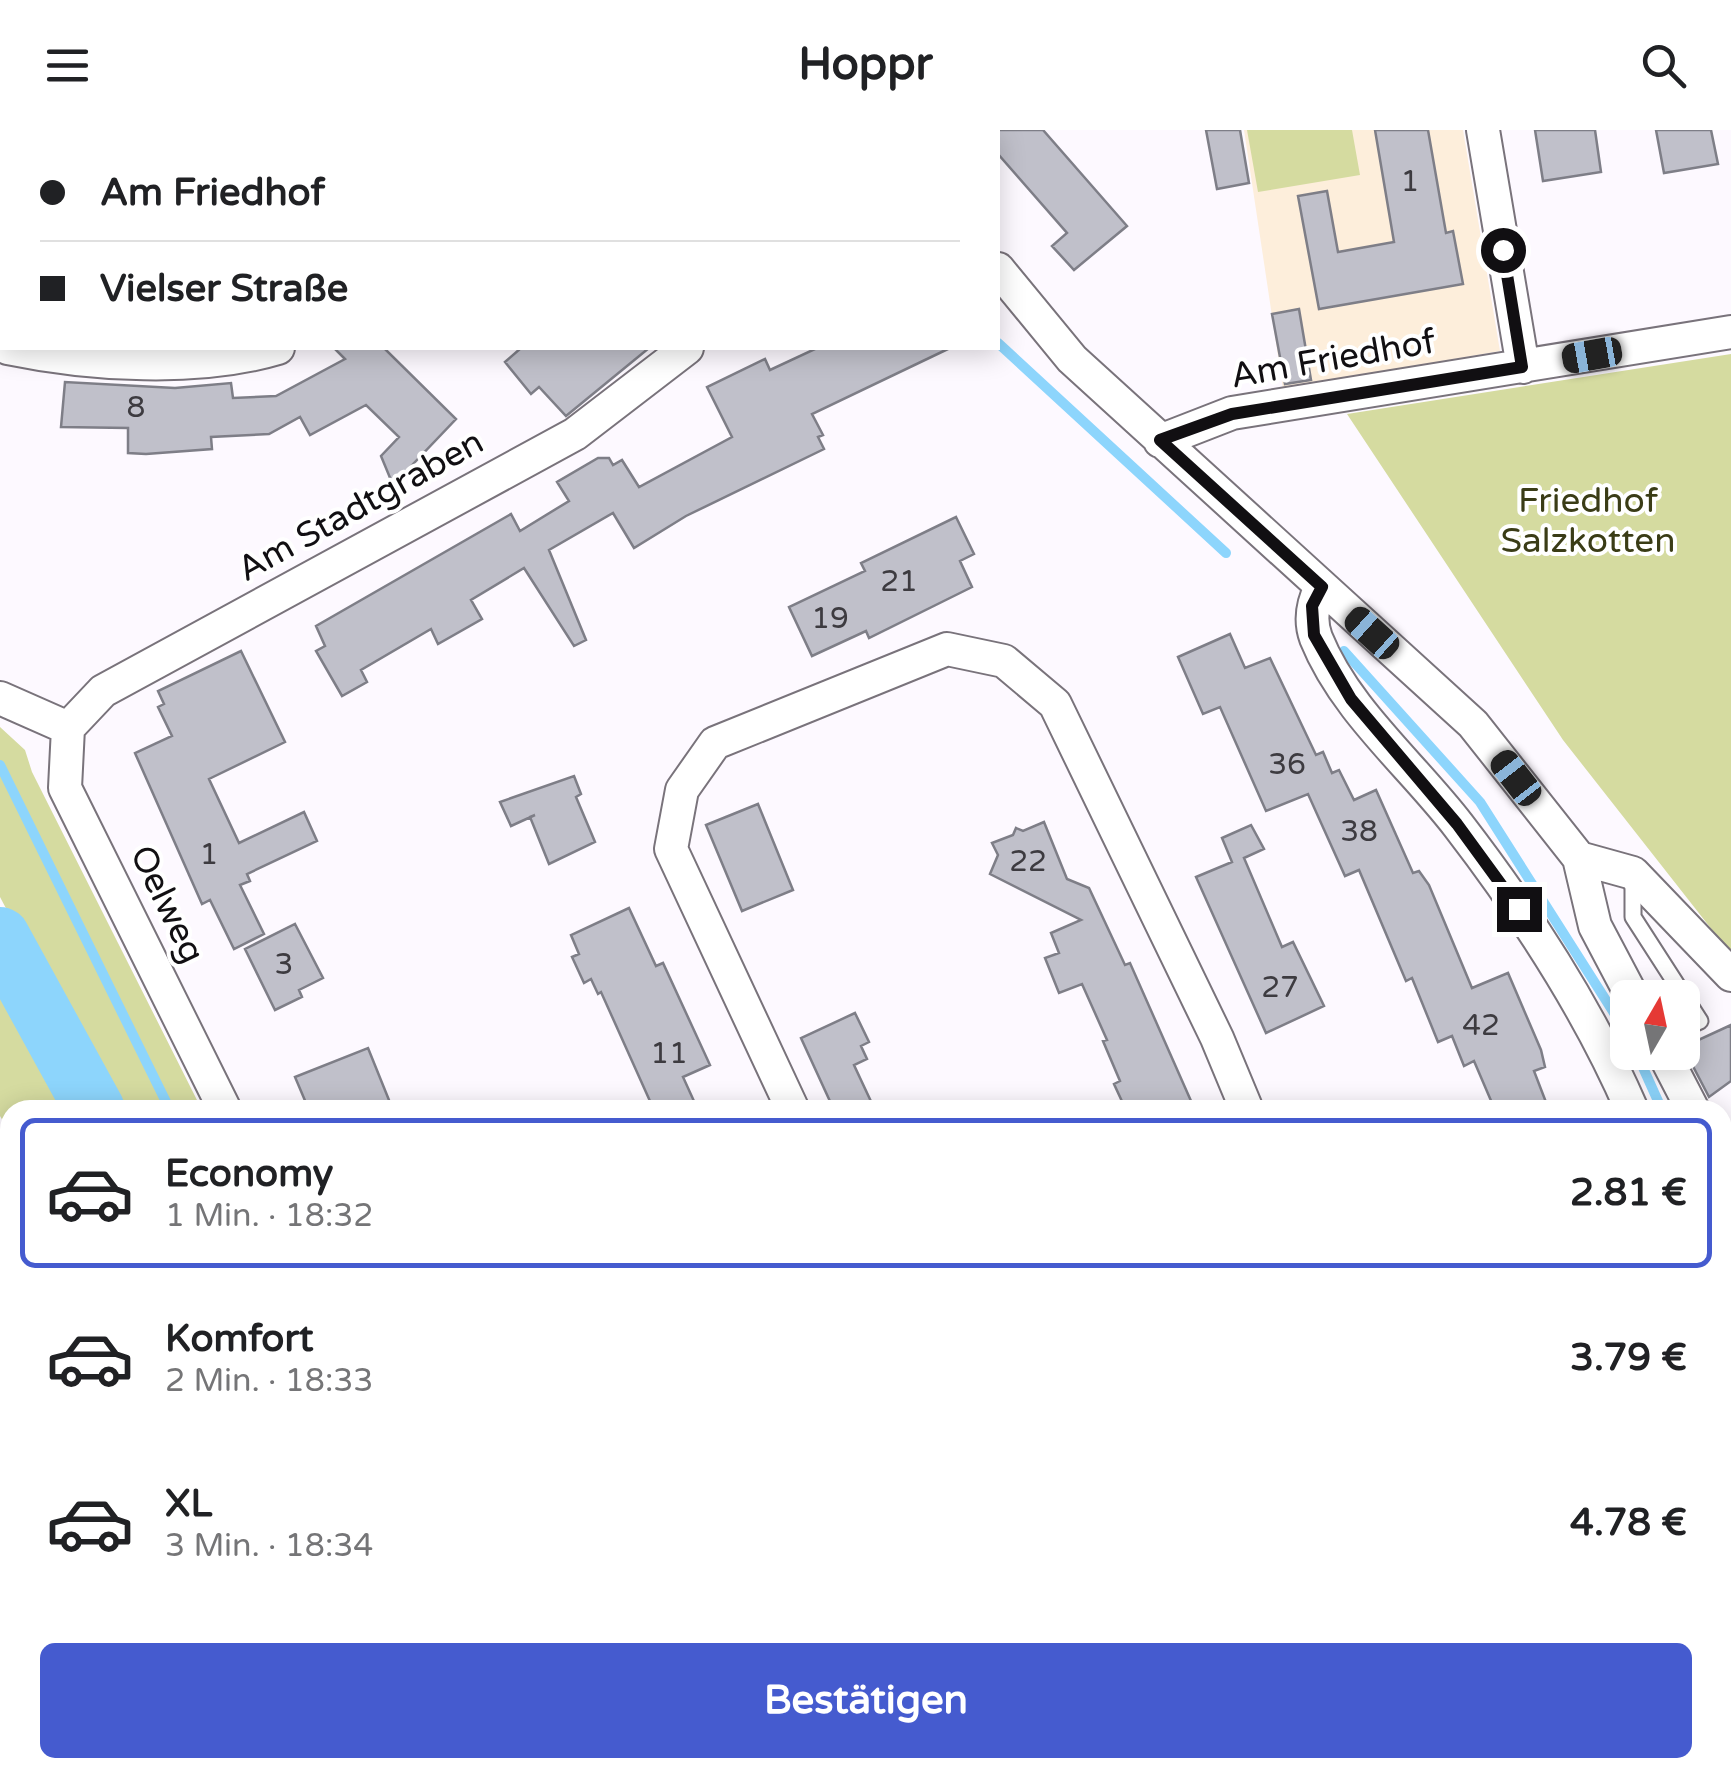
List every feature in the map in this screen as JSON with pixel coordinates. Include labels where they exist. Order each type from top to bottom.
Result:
[{"type":"street","points":[[1483,130],[1522,367]]},
{"type":"street","points":[[1000,271],[1072,359],[1473,724],[1580,858],[1595,926],[1624,980]]},
{"type":"street","name":"Am Friedhof","points":[[1160,440],[1232,414],[1731,332]]},
{"type":"street","points":[[23,350],[100,362],[174,362],[271,350]]},
{"type":"street","name":"Am Stadtgraben","points":[[68,728],[103,690],[576,434],[684,350]]},
{"type":"street","points":[[1322,587],[1312,606],[1314,635],[1351,699],[1457,824],[1540,938],[1627,1100]]},
{"type":"street","points":[[787,1100],[672,849],[682,790],[715,743],[947,648],[1004,661],[1055,704],[1217,1038],[1242,1100]]},
{"type":"street","points":[[0,698],[68,728]]},
{"type":"street","name":"Oelweg","points":[[68,728],[66,788],[220,1100]]},
{"type":"street","points":[[1580,858],[1634,872],[1731,976]]},
{"type":"street","points":[[1673,1070],[1689,1100]]},
{"type":"lane","points":[[1634,872],[1633,917],[1674,980]]},
{"type":"shaded area","points":[[1244,130],[1463,130],[1500,351],[1283,389]]},
{"type":"green space","points":[[1247,130],[1352,130],[1360,175],[1258,192]]},
{"type":"green space","name":"Friedhof Salzkotten","points":[[1731,354],[1731,954],[1563,740],[1347,414]]},
{"type":"green space","points":[[0,727],[25,750],[32,772],[197,1100],[108,1100],[0,897]]},
{"type":"green space","points":[[0,991],[58,1100],[0,1100]]},
{"type":"building","points":[[1000,130],[1043,130],[1127,226],[1074,270],[1052,246],[1067,233],[1000,156]]},
{"type":"building","points":[[1206,130],[1240,130],[1249,183],[1217,189]]},
{"type":"building","points":[[1375,130],[1428,130],[1446,233],[1453,231],[1463,284],[1319,309],[1298,196],[1327,191],[1338,252],[1394,242]]},
{"type":"building","points":[[1535,130],[1595,130],[1601,172],[1543,181]]},
{"type":"building","points":[[1656,130],[1711,130],[1718,164],[1664,173]]},
{"type":"building","points":[[1299,309],[1311,380],[1285,384],[1272,314]]},
{"type":"building","points":[[336,350],[386,350],[456,419],[393,485],[381,456],[399,437],[366,405],[310,435],[300,417],[269,434],[211,437],[212,449],[146,454],[128,453],[128,428],[61,427],[65,382],[175,388],[231,383],[233,398],[276,396],[345,359]]},
{"type":"building","points":[[519,350],[647,350],[566,416],[539,387],[531,394],[505,362]]},
{"type":"building","points":[[813,350],[946,350],[812,414],[823,435],[818,437],[824,449],[686,516],[634,548],[613,513],[549,550],[586,640],[574,646],[524,568],[471,600],[482,619],[438,644],[431,629],[361,670],[367,682],[342,696],[316,651],[325,646],[316,626],[511,514],[520,531],[569,501],[557,482],[598,458],[609,458],[613,465],[622,460],[639,487],[732,437],[707,387],[765,359],[770,370]]},
{"type":"building","points":[[956,517],[974,554],[960,561],[972,587],[869,638],[866,631],[812,656],[789,607],[865,571],[861,563]]},
{"type":"building","points":[[1230,634],[1245,668],[1270,658],[1316,755],[1323,752],[1332,773],[1339,770],[1354,800],[1376,790],[1413,873],[1419,871],[1429,885],[1472,988],[1508,973],[1541,1050],[1545,1067],[1534,1071],[1545,1100],[1491,1100],[1474,1061],[1464,1066],[1452,1036],[1438,1042],[1412,978],[1406,981],[1359,870],[1345,876],[1308,794],[1266,811],[1220,707],[1203,714],[1178,657]]},
{"type":"building","points":[[241,651],[285,742],[209,779],[239,843],[304,812],[317,841],[247,874],[250,881],[240,885],[264,934],[234,949],[210,900],[202,904],[135,753],[172,736],[158,707],[164,704],[158,691]]},
{"type":"building","points":[[574,776],[581,794],[576,797],[595,842],[549,864],[530,817],[511,826],[500,802]]},
{"type":"building","points":[[758,804],[793,890],[742,911],[706,825]]},
{"type":"building","points":[[1044,822],[1067,879],[1089,888],[1125,965],[1130,963],[1191,1100],[1121,1100],[1114,1084],[1120,1081],[1103,1041],[1107,1040],[1082,984],[1059,993],[1045,958],[1059,953],[1051,933],[1081,920],[990,874],[998,855],[992,843],[1013,835],[1016,828],[1023,831]]},
{"type":"building","points":[[1251,825],[1264,849],[1244,858],[1282,947],[1293,942],[1324,1006],[1266,1033],[1196,877],[1232,862],[1222,838]]},
{"type":"building","points":[[629,908],[656,966],[663,963],[710,1065],[683,1077],[693,1100],[650,1100],[601,992],[598,994],[591,979],[584,983],[572,957],[579,954],[571,935]]},
{"type":"building","points":[[295,924],[323,978],[299,990],[302,997],[275,1010],[245,949]]},
{"type":"building","points":[[855,1013],[869,1042],[861,1046],[867,1059],[854,1065],[870,1100],[829,1100],[801,1038]]},
{"type":"building","points":[[1731,1025],[1731,1081],[1709,1097],[1695,1070],[1700,1070],[1700,1039]]},
{"type":"building","points":[[368,1048],[389,1100],[305,1100],[295,1077]]},
{"type":"waterway","points":[[1000,345],[1226,553]]},
{"type":"waterway","points":[[1344,651],[1480,802],[1610,1007]]},
{"type":"waterway","points":[[0,765],[165,1100]]},
{"type":"waterway","points":[[0,937],[90,1100]]},
{"type":"waterway","points":[[1644,1070],[1658,1100]]},
{"type":"route","points":[[1503,250],[1522,367],[1232,414],[1160,440],[1322,587],[1312,606],[1314,635],[1351,699],[1457,824],[1519,909]]}]
